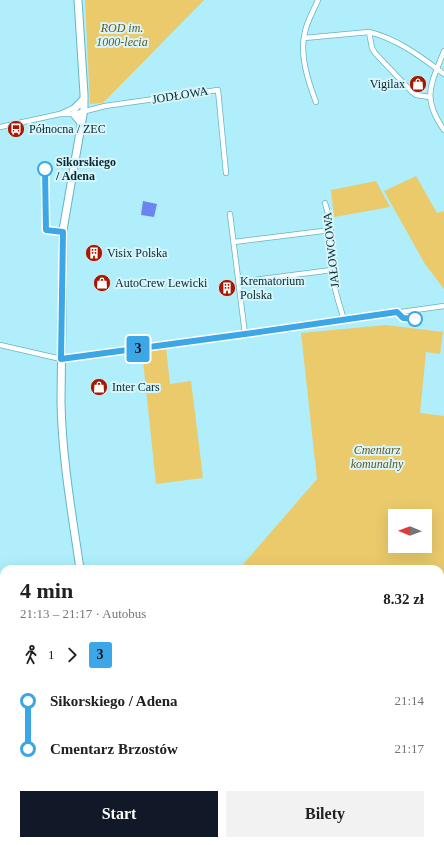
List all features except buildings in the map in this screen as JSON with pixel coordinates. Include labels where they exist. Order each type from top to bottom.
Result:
[{"type":"street","points":[[78,0],[84,111],[63,230],[61,429],[65,472],[79,565]]},
{"type":"street","points":[[316,102],[307,74],[304,38],[306,29],[318,0]]},
{"type":"street","points":[[304,38],[369,32],[400,44],[417,54],[444,74]]},
{"type":"street","points":[[369,32],[372,48],[412,92],[416,95],[430,96]]},
{"type":"street","points":[[444,51],[430,86],[430,96],[434,114],[444,130]]},
{"type":"street","name":"JODŁOWA","points":[[84,111],[106,106],[218,90],[226,173]]},
{"type":"street","points":[[75,111],[84,98]]},
{"type":"street","points":[[0,127],[75,111],[84,111]]},
{"type":"street","points":[[75,111],[82,124]]},
{"type":"street","name":"JAŁOWCOWA","points":[[325,203],[331,230],[332,270],[336,294],[344,320]]},
{"type":"street","points":[[230,214],[245,334]]},
{"type":"street","points":[[234,242],[331,230]]},
{"type":"street","points":[[238,282],[332,270]]},
{"type":"street","points":[[0,345],[61,359],[444,306]]},
{"type":"green space","name":"ROD im. 1000-lecia","points":[[85,0],[204,0],[103,103],[90,104]]},
{"type":"green space","points":[[416,176],[437,213],[444,211],[444,289],[425,264],[384,191]]},
{"type":"green space","points":[[376,181],[390,207],[334,217],[331,190]]},
{"type":"green space","name":"Cmentarz komunalny","points":[[386,325],[443,332],[440,354],[426,352],[420,413],[444,416],[444,565],[242,565],[317,479],[301,333]]},
{"type":"green space","points":[[166,348],[170,384],[191,381],[203,478],[156,484],[142,351]]},
{"type":"water","points":[[143,201],[157,204],[154,217],[141,215]]},
{"type":"bus line","name":"3","points":[[45,169],[46,230],[63,232],[61,359],[397,312],[403,318],[415,319]]},
{"type":"place","name":"Vigilax","points":[[418,84]]},
{"type":"place","name":"Północna / ZEC","points":[[16,129]]},
{"type":"place","name":"Sikorskiego / Adena","points":[[45,169]]},
{"type":"place","name":"Visix Polska","points":[[94,253]]},
{"type":"place","name":"AutoCrew Lewicki","points":[[102,283]]},
{"type":"place","name":"Krematorium Polska","points":[[227,288]]},
{"type":"place","name":"Inter Cars","points":[[99,387]]}]
